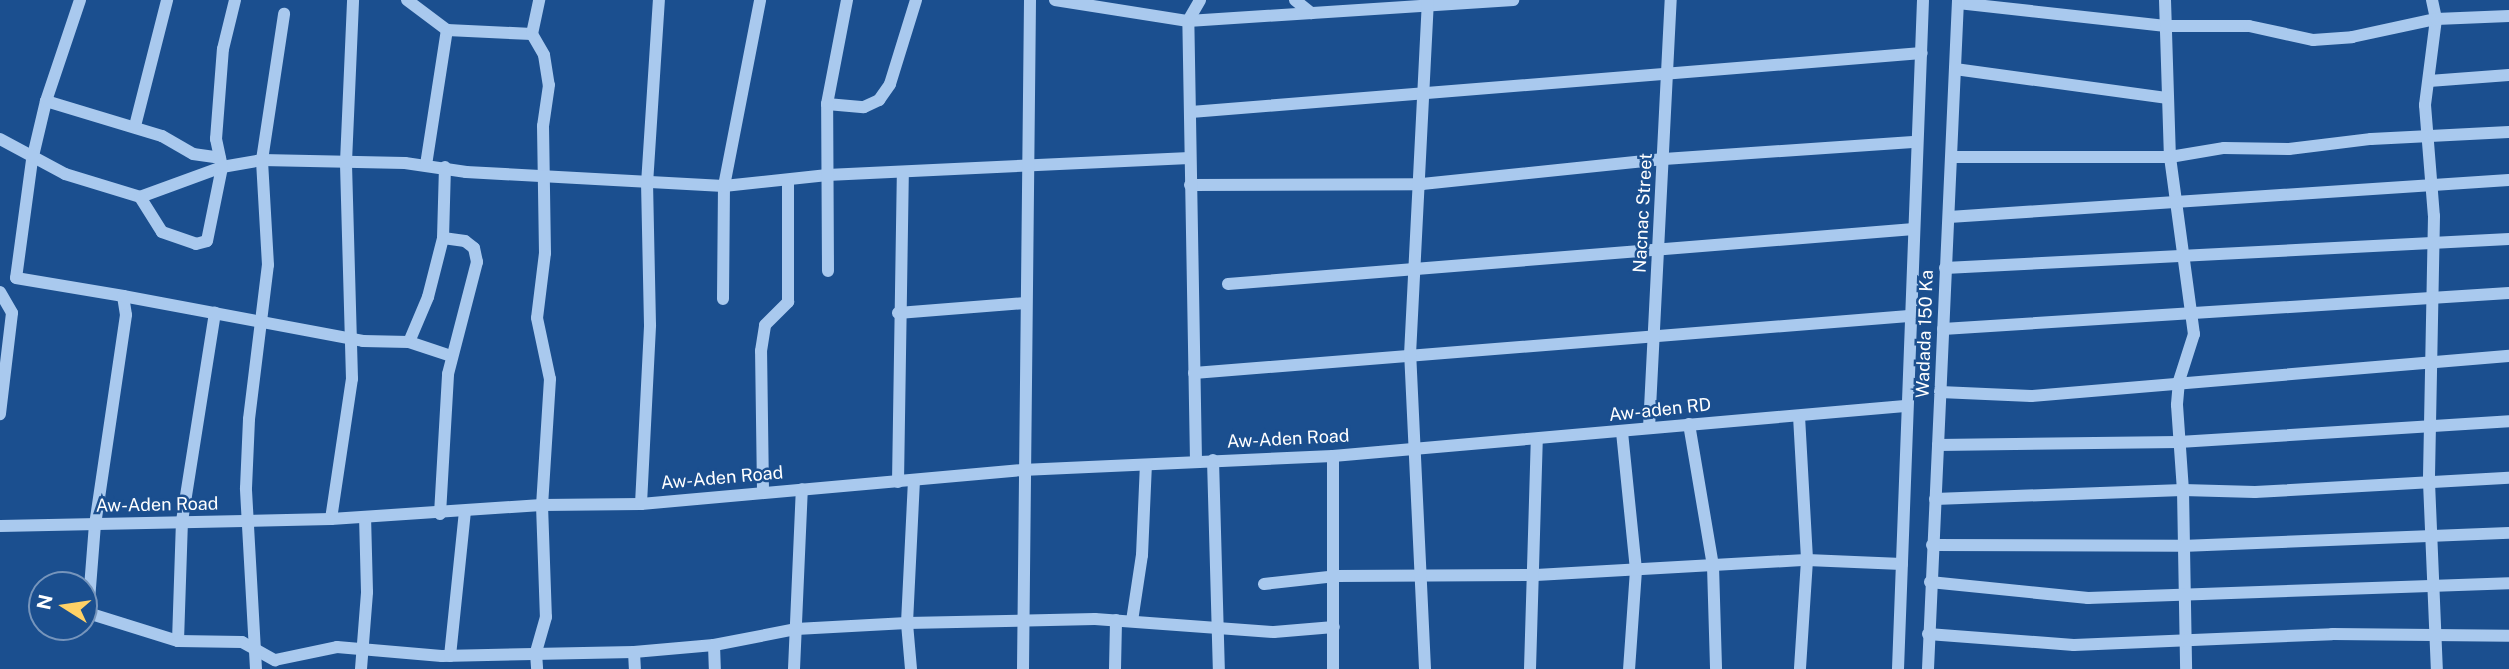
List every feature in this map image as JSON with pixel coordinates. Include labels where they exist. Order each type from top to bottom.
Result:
[{"type":"street","points":[[80,0],[46,102],[32,160],[16,278],[351,338],[409,342],[451,356]]},
{"type":"street","points":[[135,126],[167,0]]},
{"type":"street","points":[[140,197],[153,223],[162,232],[196,244],[207,241],[221,163],[216,139],[223,49],[235,0]]},
{"type":"street","points":[[331,519],[352,379],[346,162],[353,0]]},
{"type":"street","points":[[409,0],[426,18],[447,30],[532,34]]},
{"type":"street","points":[[537,669],[536,653],[546,617],[542,505],[550,379],[537,318],[545,253],[542,177],[549,85],[544,55],[532,34],[539,0]]},
{"type":"street","points":[[641,504],[650,325],[647,184],[659,0]]},
{"type":"street","points":[[723,299],[724,186],[760,0]]},
{"type":"street","points":[[828,271],[827,104],[847,0]]},
{"type":"street","points":[[827,104],[864,107],[879,100],[890,84],[916,0]]},
{"type":"street","points":[[1023,669],[1030,0]]},
{"type":"street","points":[[1055,0],[1188,21],[1428,3],[1513,0]]},
{"type":"street","points":[[1196,461],[1188,21],[1200,0]]},
{"type":"street","points":[[1295,0],[1311,13]]},
{"type":"street","name":"Nacnac Street","points":[[1650,428],[1671,0]]},
{"type":"street","name":"Wadada 150 Ka","points":[[1898,669],[1905,406],[1923,0]]},
{"type":"street","points":[[2165,0],[2166,98],[2170,157],[2186,254],[2194,334],[2179,381],[2179,442],[2183,490],[2181,594],[2186,669]]},
{"type":"street","points":[[2432,0],[2437,19],[2425,105],[2432,184],[2429,482],[2437,669]]},
{"type":"street","points":[[1958,2],[2166,26],[2249,26],[2313,40],[2352,37],[2437,19],[2509,16]]},
{"type":"street","name":"Wadada 150 Ka","points":[[1928,669],[1958,2]]},
{"type":"street","points":[[1425,669],[1418,449],[1410,355],[1418,268],[1428,3]]},
{"type":"street","points":[[256,669],[249,521],[249,419],[268,265],[262,160],[284,14]]},
{"type":"street","points":[[426,166],[447,30]]},
{"type":"street","points":[[1191,112],[1922,53]]},
{"type":"street","points":[[1955,69],[2166,98]]},
{"type":"street","points":[[2429,81],[2509,75]]},
{"type":"street","points":[[46,102],[135,126],[193,154],[221,163]]},
{"type":"street","points":[[1952,157],[2170,157],[2224,148],[2289,149],[2371,138],[2428,139],[2509,132]]},
{"type":"street","points":[[0,139],[32,160],[140,197],[221,163],[262,160],[444,167],[542,177],[724,186],[827,176],[1190,158]]},
{"type":"street","points":[[1190,185],[1422,184],[1664,159],[1916,142]]},
{"type":"street","points":[[409,342],[428,297],[443,238],[444,167]]},
{"type":"street","points":[[898,482],[898,313],[903,173]]},
{"type":"street","points":[[763,491],[761,351],[765,325],[788,302],[788,180]]},
{"type":"street","points":[[1949,217],[2509,180]]},
{"type":"street","points":[[1228,284],[1914,229]]},
{"type":"street","points":[[440,514],[451,356],[477,262],[474,248],[465,241],[443,238]]},
{"type":"street","points":[[1945,268],[2186,254],[2432,246],[2509,239]]},
{"type":"street","points":[[0,292],[12,313],[0,414]]},
{"type":"street","points":[[1943,329],[2192,310],[2509,293]]},
{"type":"street","points":[[123,296],[126,315],[95,524],[88,613],[178,641],[242,642],[275,660],[323,648],[363,648],[453,656],[634,652],[714,645],[796,629],[907,623],[1116,620],[1273,632],[1334,627]]},
{"type":"street","points":[[898,313],[1027,303]]},
{"type":"street","points":[[178,641],[182,521],[215,313]]},
{"type":"street","points":[[1194,373],[1909,316]]},
{"type":"street","points":[[1940,392],[2031,396],[2179,381],[2509,356]]},
{"type":"street","name":"Aw-aden RD","points":[[1418,449],[1905,406]]},
{"type":"street","points":[[1799,416],[1807,560],[1800,669]]},
{"type":"street","points":[[1938,445],[2179,442],[2509,421]]},
{"type":"street","points":[[1689,424],[1713,566],[1716,669]]},
{"type":"street","points":[[1622,432],[1636,570],[1629,669]]},
{"type":"street","points":[[1530,669],[1536,575],[1537,439]]},
{"type":"street","name":"Aw-Aden Road","points":[[0,526],[331,519],[440,514],[542,505],[641,504],[763,491],[1023,471],[1333,456],[1418,449]]},
{"type":"street","points":[[1333,456],[1333,669]]},
{"type":"street","points":[[1213,460],[1220,626],[1219,669]]},
{"type":"street","points":[[1132,621],[1142,555],[1146,465]]},
{"type":"street","points":[[1935,499],[2183,490],[2255,492],[2509,478]]},
{"type":"street","points":[[911,669],[907,623],[914,481]]},
{"type":"street","points":[[794,669],[802,489]]},
{"type":"street","points":[[458,669],[453,656],[465,512]]},
{"type":"street","points":[[361,669],[365,517]]},
{"type":"street","points":[[1932,545],[2182,546],[2509,533]]},
{"type":"street","points":[[1264,584],[1335,576],[1423,578],[1536,575],[1807,560],[1902,564]]},
{"type":"street","points":[[1930,582],[2088,598],[2509,583]]},
{"type":"street","points":[[1115,669],[1116,620]]},
{"type":"street","points":[[1928,634],[2074,645],[2332,634],[2509,636]]},
{"type":"street","points":[[714,645],[715,669]]},
{"type":"street","points":[[634,652],[635,669]]}]
